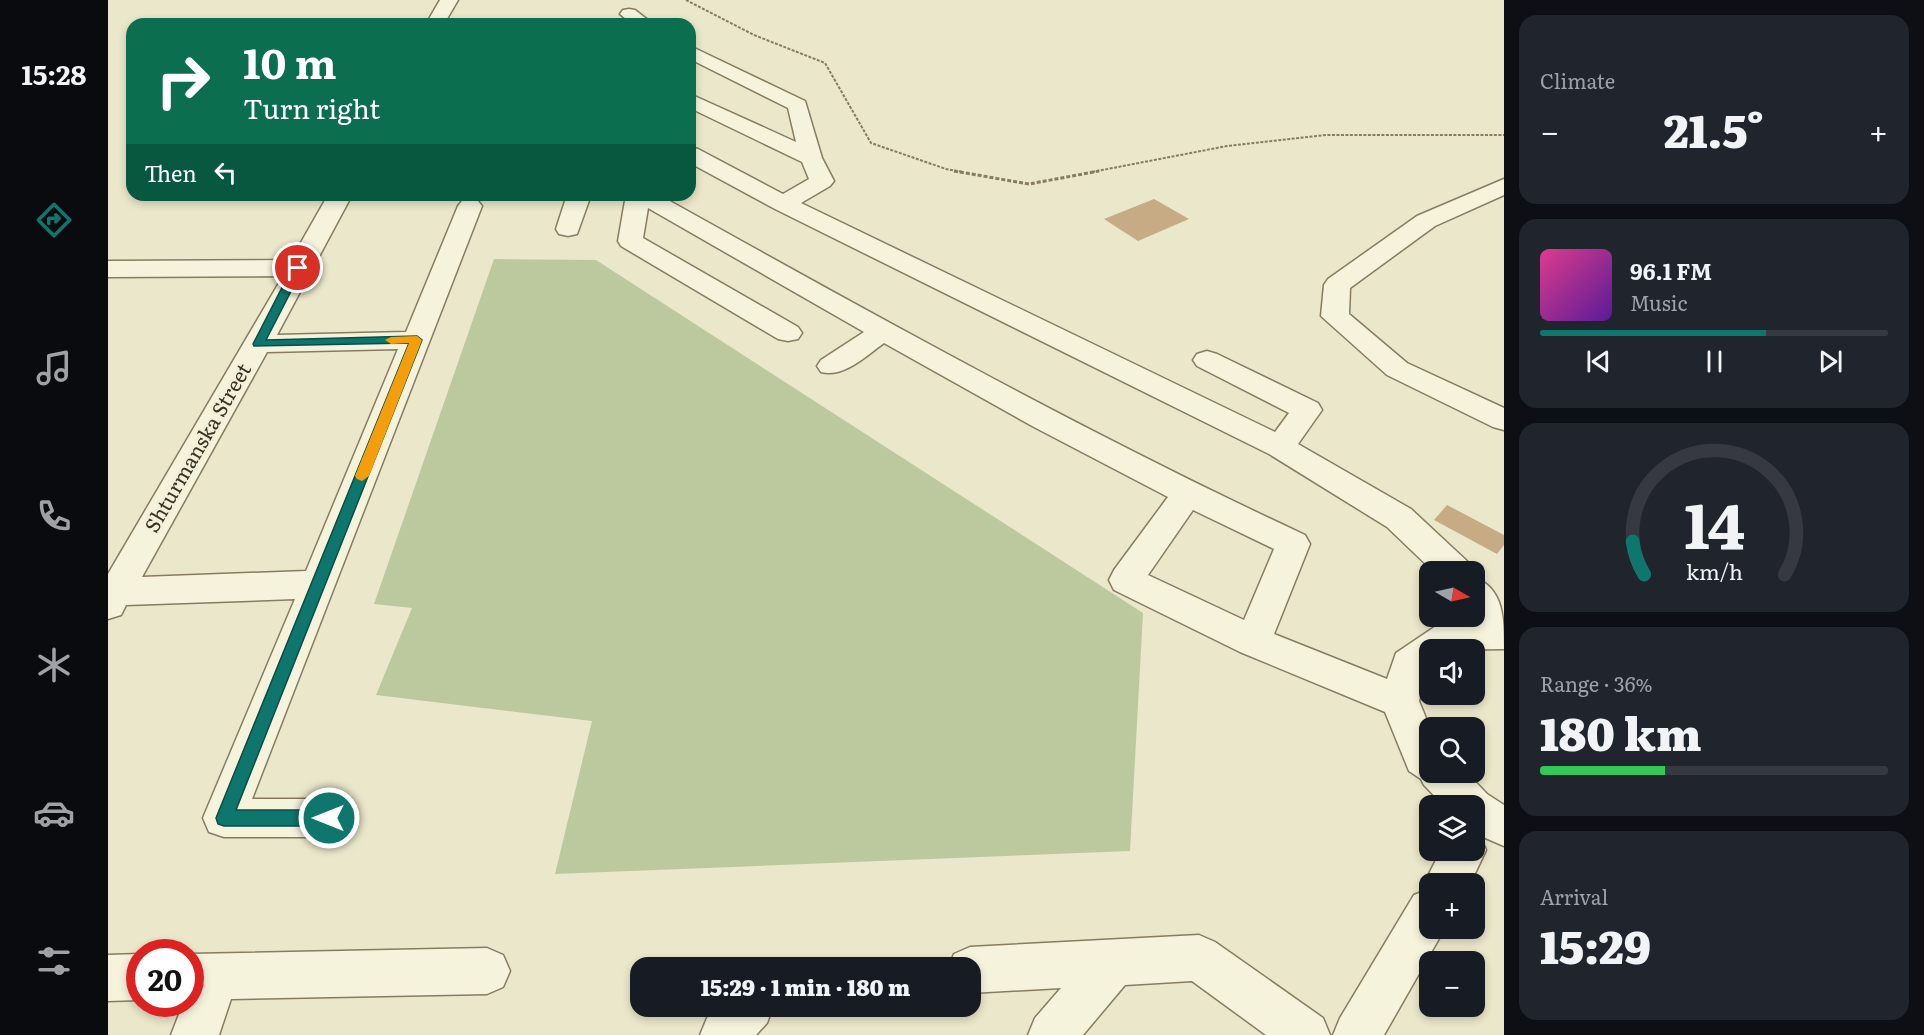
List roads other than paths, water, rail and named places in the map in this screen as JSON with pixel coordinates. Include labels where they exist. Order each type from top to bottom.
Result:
[{"type":"street","points":[[438,18],[449,0]]},
{"type":"street","points":[[696,55],[798,105],[811,158],[822,181],[783,204]]},
{"type":"street","points":[[696,103],[811,158]]},
{"type":"street","points":[[696,157],[783,204],[1280,447],[1399,518],[1444,561]]},
{"type":"street","points":[[1504,186],[1426,221],[1337,285],[1335,316],[1397,369],[1504,420]]},
{"type":"street","name":"Shturmanska Street","points":[[112,599],[258,344],[337,201]]},
{"type":"street","points":[[568,229],[577,201]]},
{"type":"street","points":[[639,201],[630,241],[788,333]]},
{"type":"street","points":[[651,201],[884,331],[1187,495],[1293,544],[1253,641]]},
{"type":"street","points":[[329,818],[224,818],[470,206]]},
{"type":"street","points":[[713,289],[761,262]]},
{"type":"street","points":[[108,269],[298,268]]},
{"type":"street","points":[[831,366],[884,331]]},
{"type":"street","points":[[258,344],[417,340]]},
{"type":"street","points":[[1207,360],[1307,410],[1280,447]]},
{"type":"street","points":[[1187,495],[1126,580],[1253,641],[1400,701]]},
{"type":"street","points":[[112,599],[319,584]]},
{"type":"street","points":[[1485,605],[1504,629]]},
{"type":"street","points":[[1419,748],[1400,701],[1409,664],[1449,636],[1504,634]]},
{"type":"street","points":[[1447,783],[1456,795]]},
{"type":"street","points":[[1357,1035],[1419,930]]},
{"type":"street","points":[[981,969],[1199,958],[1306,1035]]},
{"type":"street","points":[[1052,1035],[1113,963]]},
{"type":"street","points":[[204,976],[487,971]]},
{"type":"street","points":[[108,978],[126,977]]},
{"type":"street","points":[[195,1035],[197,1017]]},
{"type":"street","points":[[724,1035],[740,1017]]}]
